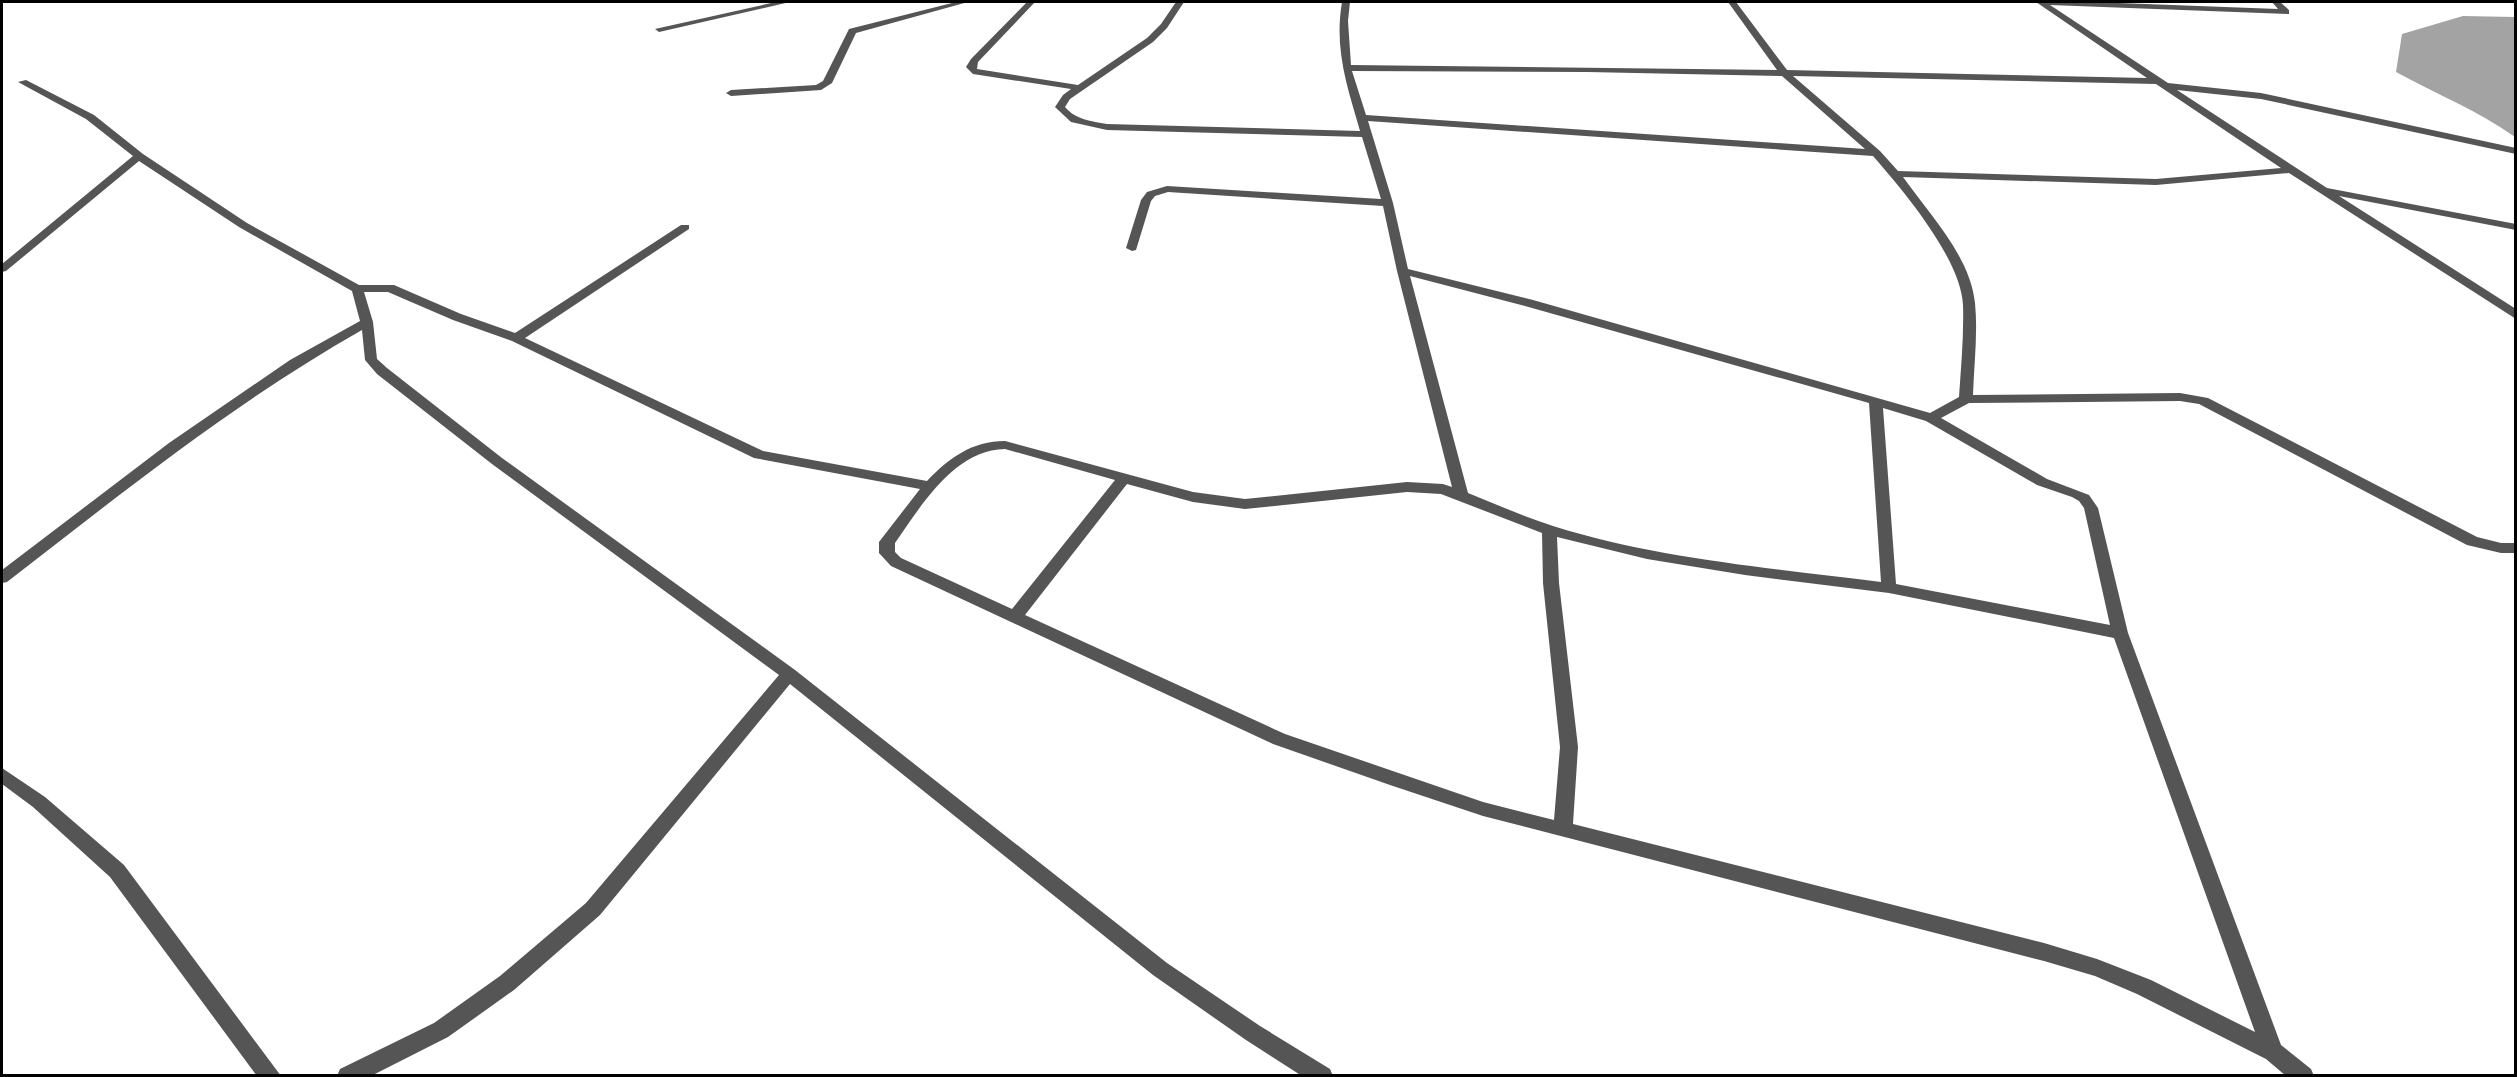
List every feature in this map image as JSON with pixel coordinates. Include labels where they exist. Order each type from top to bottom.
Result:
[{"type":"street","points":[[658,29],[786,2]]},
{"type":"street","points":[[731,93],[818,88],[827,83],[852,32],[964,2]]},
{"type":"street","points":[[1031,2],[974,61],[971,67],[973,70],[1080,88]]},
{"type":"street","points":[[1180,2],[1164,26],[1150,40],[1066,97],[1060,107],[1067,117],[1107,127],[1367,134]]},
{"type":"street","points":[[1346,2],[1344,21],[1346,68],[1388,203],[1403,271],[1461,495]]},
{"type":"street","points":[[1732,2],[1785,74],[1876,153],[1895,174],[1951,252],[1963,277],[1969,303],[1966,399]]},
{"type":"street","points":[[2041,2],[2286,12],[2276,2]]},
{"type":"street","points":[[2041,2],[2291,170],[2516,315]]},
{"type":"street","points":[[1346,68],[1785,74],[2162,84],[2261,96],[2516,151]]},
{"type":"street","points":[[23,82],[90,117],[139,156],[243,225],[357,290],[390,288],[457,317],[516,338],[759,455],[930,486]]},
{"type":"street","points":[[1363,118],[1876,153]]},
{"type":"street","points":[[2,269],[139,156]]},
{"type":"street","points":[[1895,174],[2147,182],[2291,170]]},
{"type":"street","points":[[1132,248],[1146,200],[1150,194],[1167,189],[1388,203]]},
{"type":"street","points":[[2320,189],[2516,227]]},
{"type":"street","points":[[516,338],[686,227]]},
{"type":"street","points":[[1403,271],[1529,303],[1931,418],[2042,482],[2084,498],[2091,508],[2120,633],[2274,1052]]},
{"type":"street","points":[[357,290],[367,322],[371,360],[382,371],[497,461],[789,674],[1160,969],[1253,1033],[1322,1076]]},
{"type":"street","points":[[2,578],[174,446],[295,363],[367,322]]},
{"type":"street","points":[[1931,418],[1966,399],[2180,397],[2203,401],[2472,541],[2501,548],[2516,548]]},
{"type":"street","points":[[1876,401],[1889,588]]},
{"type":"street","points":[[2120,633],[1889,588],[1745,570],[1647,554],[1549,530],[1443,489],[1407,487],[1245,504],[1193,497],[1005,445],[984,446],[966,456],[930,486],[887,542],[887,553],[896,562],[1279,739],[1483,808],[2032,949],[2097,968],[2144,987],[2274,1052],[2303,1076]]},
{"type":"street","points":[[1015,617],[1125,477]]},
{"type":"street","points":[[1549,530],[1551,583],[1569,747],[1563,829]]},
{"type":"street","points":[[348,1076],[441,1030],[507,983],[593,909],[789,674]]},
{"type":"street","points":[[2,775],[39,802],[117,871],[270,1076]]},
{"type":"shaded area","points":[[2463,16],[2515,17],[2515,137],[2472,111],[2396,72],[2402,34]]}]
